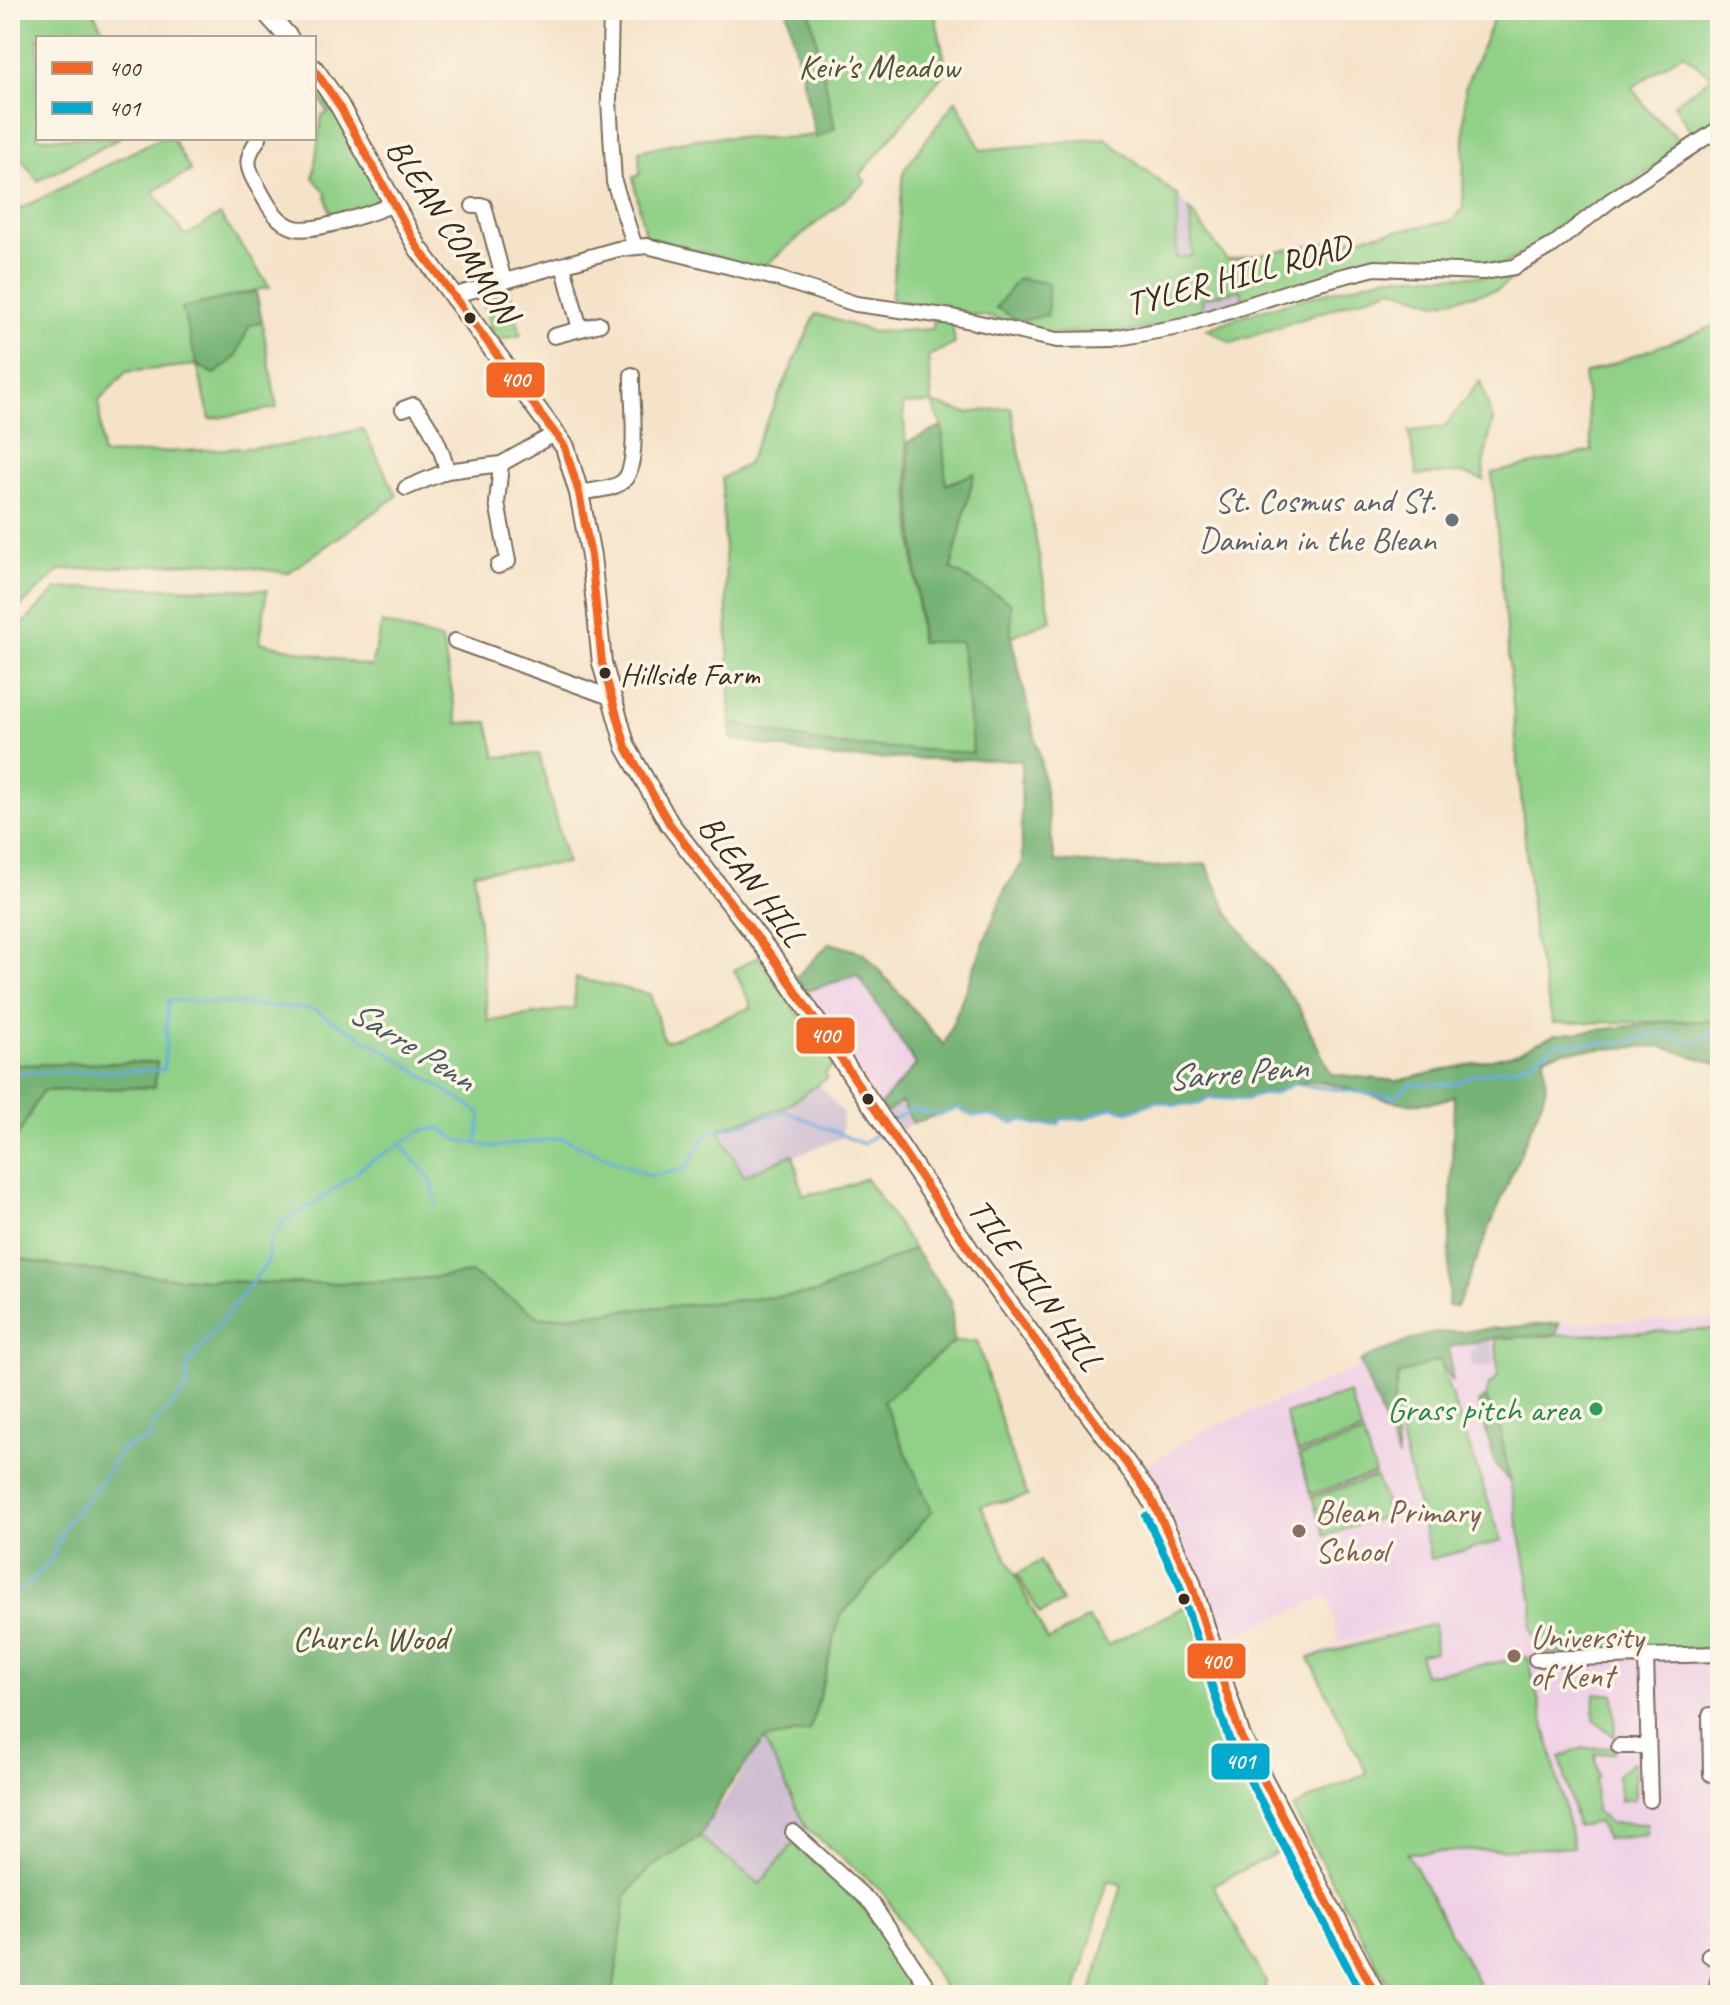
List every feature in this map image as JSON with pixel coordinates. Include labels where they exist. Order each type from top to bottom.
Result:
[{"type":"main road","points":[[264,10],[287,36]]},
{"type":"main road","name":"BLEAN COMMON","points":[[316,72],[339,105],[391,205],[453,299],[565,447],[579,493],[591,556]]},
{"type":"main road","name":"BLEAN HILL","points":[[591,556],[602,663],[626,747],[669,823],[777,963],[863,1093]]},
{"type":"main road","name":"TILE KILN HILL","points":[[863,1093],[972,1254],[1134,1471],[1157,1511],[1190,1580],[1241,1737],[1376,1995]]},
{"type":"street","points":[[611,10],[609,92],[614,182],[635,247]]},
{"type":"street","name":"TYLER HILL ROAD","points":[[453,299],[504,281],[647,246],[779,279],[856,304],[952,317],[1057,340],[1113,339],[1184,326],[1312,284],[1375,268],[1483,272],[1514,267],[1553,245],[1611,200],[1720,128]]},
{"type":"street","points":[[260,144],[246,157],[248,168],[273,212],[295,228],[332,222],[391,205]]},
{"type":"street","points":[[473,206],[484,206],[504,281]]},
{"type":"street","points":[[563,265],[580,329]]},
{"type":"street","points":[[554,336],[600,324]]},
{"type":"street","points":[[579,493],[616,485],[630,471],[634,436],[632,375]]},
{"type":"street","points":[[403,409],[414,405],[426,420],[443,451],[447,471]]},
{"type":"street","points":[[406,488],[447,471],[501,464],[556,433]]},
{"type":"street","points":[[498,566],[508,561],[497,503],[501,464]]},
{"type":"street","points":[[455,641],[610,697]]},
{"type":"street","points":[[1536,1659],[1720,1654]]},
{"type":"street","points":[[1646,1656],[1650,1800]]},
{"type":"street","points":[[1710,1715],[1715,1745],[1711,1774]]},
{"type":"street","points":[[1619,1746],[1648,1746]]},
{"type":"street","points":[[793,1832],[872,1904],[933,1995]]},
{"type":"street","points":[[1715,1995],[1720,1972]]},
{"type":"shaded area","points":[[1178,196],[1190,210],[1193,256],[1176,258]]},
{"type":"shaded area","points":[[1241,290],[1244,303],[1203,316],[1202,298]]},
{"type":"shaded area","points":[[858,974],[916,1065],[880,1105],[806,991]]},
{"type":"shaded area","points":[[819,1084],[843,1114],[841,1138],[744,1176],[718,1128],[785,1107]]},
{"type":"shaded area","points":[[902,1102],[913,1123],[898,1132],[886,1113]]},
{"type":"shaded area","name":"University of Kent","points":[[1720,1319],[1720,1995],[1485,1995],[1406,1853],[1308,1655],[1445,1616],[1339,1642],[1328,1596],[1217,1642],[1167,1502],[1148,1465],[1189,1438],[1361,1366],[1360,1361],[1367,1356],[1406,1339],[1458,1330],[1559,1323]]},
{"type":"shaded area","points":[[1491,1339],[1494,1362],[1491,1366],[1472,1366],[1471,1352],[1477,1343]]},
{"type":"shaded area","points":[[764,1739],[806,1828],[761,1884],[700,1837]]},
{"type":"green space","points":[[10,10],[92,10],[107,36],[36,36],[36,140],[116,140],[38,181],[10,144]]},
{"type":"green space","points":[[787,10],[810,10],[835,128],[816,138]]},
{"type":"green space","name":"Keir's Meadow","points":[[810,10],[934,10],[947,70],[860,175],[866,182],[761,269],[645,236],[633,177],[640,175],[639,151],[698,139],[790,138],[835,128]]},
{"type":"green space","points":[[1497,10],[1720,10],[1720,65],[1709,75],[1683,53],[1632,88],[1649,111],[1686,146],[1531,250],[1501,265],[1415,262],[1353,268],[1244,303],[1241,290],[1202,298],[1203,316],[1131,332],[1041,333],[994,318],[891,299],[904,170],[956,100],[981,150],[1105,138],[1178,196],[1176,258],[1193,256],[1190,210],[1227,260],[1452,221],[1463,209],[1465,88]]},
{"type":"green space","points":[[320,76],[391,205],[332,222],[325,191],[313,178],[322,115],[328,113],[316,90]]},
{"type":"green space","points":[[1712,77],[1720,85],[1720,122],[1695,139],[1674,104]]},
{"type":"green space","points":[[156,140],[173,140],[191,171],[153,191],[185,236],[220,215],[270,287],[182,308],[236,357],[249,325],[262,321],[277,408],[210,419],[197,365],[126,372],[99,401],[102,455],[282,446],[363,429],[397,496],[288,573],[210,562],[60,570],[10,616],[10,214]]},
{"type":"green space","points":[[1536,262],[1497,290],[1436,303],[1393,288],[1232,343],[1207,329],[1250,313],[1389,276],[1483,276]]},
{"type":"green space","points":[[1018,278],[1048,283],[1048,315],[1020,321],[996,308]]},
{"type":"green space","points":[[509,287],[521,335],[493,341],[482,293]]},
{"type":"green space","points":[[256,291],[262,321],[249,326],[236,357],[215,374],[197,365],[182,308]]},
{"type":"green space","points":[[816,314],[874,332],[933,329],[933,320],[952,322],[955,344],[928,356],[932,403],[903,404],[920,642],[961,641],[973,754],[827,744],[731,723],[722,478],[747,464]]},
{"type":"green space","points":[[1720,324],[1720,1021],[1553,1023],[1534,940],[1492,473],[1592,451],[1584,374]]},
{"type":"green space","points":[[1480,381],[1493,421],[1483,464],[1484,480],[1461,473],[1417,475],[1409,431],[1444,427]]},
{"type":"green space","points":[[932,403],[967,413],[1011,407],[1051,620],[1010,637],[1011,603],[951,569],[974,474],[945,485],[942,427]]},
{"type":"green space","points":[[942,427],[946,485],[974,473],[951,569],[1011,603],[1011,637],[1040,757],[1055,861],[1149,867],[1206,864],[1229,914],[1298,1006],[1331,1074],[1397,1081],[1517,1053],[1554,1035],[1674,1021],[1720,1021],[1720,1065],[1659,1046],[1563,1051],[1544,1056],[1546,1091],[1457,1307],[1448,1306],[1454,1096],[1432,1102],[1410,1103],[1313,1082],[1292,1085],[1248,1100],[1210,1098],[1199,1104],[1175,1105],[1157,1101],[1128,1112],[1112,1107],[1084,1119],[1062,1119],[1058,1124],[1035,1125],[1025,1120],[1012,1123],[991,1116],[972,1116],[959,1108],[913,1123],[902,1102],[886,1113],[880,1105],[916,1065],[858,975],[806,991],[796,977],[830,943],[864,953],[944,1045],[1004,891],[1022,863],[1021,760],[834,758],[731,739],[731,723],[827,744],[973,753],[961,642],[921,642],[908,442]]},
{"type":"green space","points":[[57,589],[267,590],[260,642],[371,667],[382,623],[442,640],[458,723],[488,722],[496,757],[539,754],[567,863],[474,872],[488,1021],[574,1008],[576,978],[650,994],[664,1041],[670,1040],[752,1007],[734,970],[759,956],[833,1066],[825,1073],[827,1078],[785,1107],[718,1129],[744,1176],[793,1154],[803,1195],[841,1188],[866,1178],[914,1249],[816,1293],[541,1318],[471,1273],[348,1283],[265,1283],[92,1270],[10,1256],[10,1151],[42,1091],[154,1087],[156,1062],[14,1065],[10,1061],[10,637]]},
{"type":"green space","points":[[10,1061],[14,1065],[157,1062],[155,1087],[42,1091],[10,1151]]},
{"type":"green space","name":"Church Wood","points":[[914,1249],[951,1300],[954,1342],[883,1401],[932,1511],[840,1617],[810,1731],[764,1740],[725,1792],[700,1837],[648,1869],[626,1896],[613,1995],[10,1995],[10,1256],[92,1270],[265,1283],[348,1283],[471,1273],[541,1318],[816,1293]]},
{"type":"green space","points":[[1559,1323],[1556,1335],[1496,1338],[1449,1347],[1453,1383],[1439,1360],[1398,1375],[1393,1404],[1398,1458],[1360,1361],[1426,1334]]},
{"type":"green space","points":[[1720,1329],[1720,1648],[1548,1654],[1538,1650],[1531,1628],[1533,1603],[1499,1423],[1486,1398],[1489,1385],[1498,1376],[1496,1338]]},
{"type":"green space","points":[[977,1341],[1015,1467],[1028,1496],[981,1506],[1048,1641],[1088,1618],[1108,1645],[1188,1605],[1210,1674],[1290,1846],[1213,1885],[1266,1982],[1263,1995],[1090,1995],[1122,1885],[1108,1880],[1075,1995],[949,1995],[881,1890],[806,1828],[764,1739],[810,1731],[840,1617],[931,1511],[883,1401],[954,1342]]},
{"type":"green space","points":[[1439,1360],[1502,1541],[1431,1559],[1393,1404],[1398,1375]]},
{"type":"green space","points":[[1349,1393],[1362,1432],[1298,1453],[1285,1414]]},
{"type":"green space","points":[[1486,1398],[1499,1423],[1510,1482],[1496,1466],[1478,1403]]},
{"type":"green space","points":[[1363,1435],[1375,1474],[1311,1494],[1299,1456]]},
{"type":"green space","points":[[1376,1477],[1389,1515],[1325,1536],[1312,1497]]},
{"type":"green space","points":[[1040,1561],[1062,1602],[1040,1614],[1017,1574]]},
{"type":"green space","points":[[1434,1624],[1435,1652],[1420,1654],[1423,1675],[1528,1657],[1573,1847],[1407,1853],[1485,1995],[1394,1995],[1292,1808],[1367,1773],[1309,1658]]},
{"type":"green space","points":[[1595,1693],[1614,1695],[1615,1737],[1594,1719]]},
{"type":"green space","points":[[1614,1747],[1614,1753],[1595,1754],[1598,1777],[1595,1780],[1596,1811],[1609,1823],[1647,1824],[1647,1835],[1607,1839],[1598,1822],[1577,1826],[1560,1757],[1583,1748]]},
{"type":"green space","points":[[1634,1762],[1635,1799],[1620,1801],[1617,1775]]},
{"type":"green space","points":[[700,1837],[760,1884],[793,1844],[855,1896],[924,1995],[613,1995],[626,1896],[648,1869]]},
{"type":"waterway","name":"Sarre Penn","points":[[10,1073],[164,1070],[168,1000],[313,1009],[384,1050],[481,1114],[477,1141]]},
{"type":"waterway","name":"Sarre Penn","points":[[894,1119],[913,1109],[938,1115],[959,1108],[972,1116],[991,1116],[1012,1123],[1025,1120],[1035,1125],[1058,1124],[1062,1119],[1084,1119],[1112,1107],[1128,1112],[1157,1101],[1175,1105],[1199,1104],[1210,1098],[1248,1100],[1256,1094],[1274,1094],[1294,1084],[1394,1097],[1411,1084],[1455,1084],[1472,1075],[1531,1062],[1556,1044],[1630,1042],[1652,1033],[1698,1042],[1720,1027]]},
{"type":"waterway","points":[[10,1600],[49,1564],[66,1523],[99,1485],[122,1448],[150,1440],[153,1425],[187,1388],[187,1365],[268,1262],[268,1244],[285,1219],[315,1204],[371,1161],[424,1130],[439,1128],[458,1140],[494,1147],[562,1138],[650,1176],[686,1169],[706,1134],[786,1111],[863,1144],[880,1131]]},
{"type":"waterway","points":[[400,1144],[432,1181],[436,1206]]},
{"type":"transit line","name":"400","points":[[316,72],[339,105],[418,248],[565,447],[579,493],[591,556],[602,663],[626,747],[669,823],[777,963],[972,1254],[1150,1496],[1190,1580],[1241,1737],[1376,1995]]},
{"type":"transit line","name":"401","points":[[1146,1516],[1179,1584],[1230,1742],[1362,1995]]},
{"type":"place","name":"St. Cosmus and St. Damian in the Blean","points":[[1452,520]]},
{"type":"place","name":"Hillside Farm","points":[[605,673]]},
{"type":"place","name":"Grass pitch area","points":[[1596,1409]]},
{"type":"place","name":"Blean Primary School","points":[[1299,1531]]},
{"type":"place","name":"University of Kent","points":[[1514,1656]]}]
